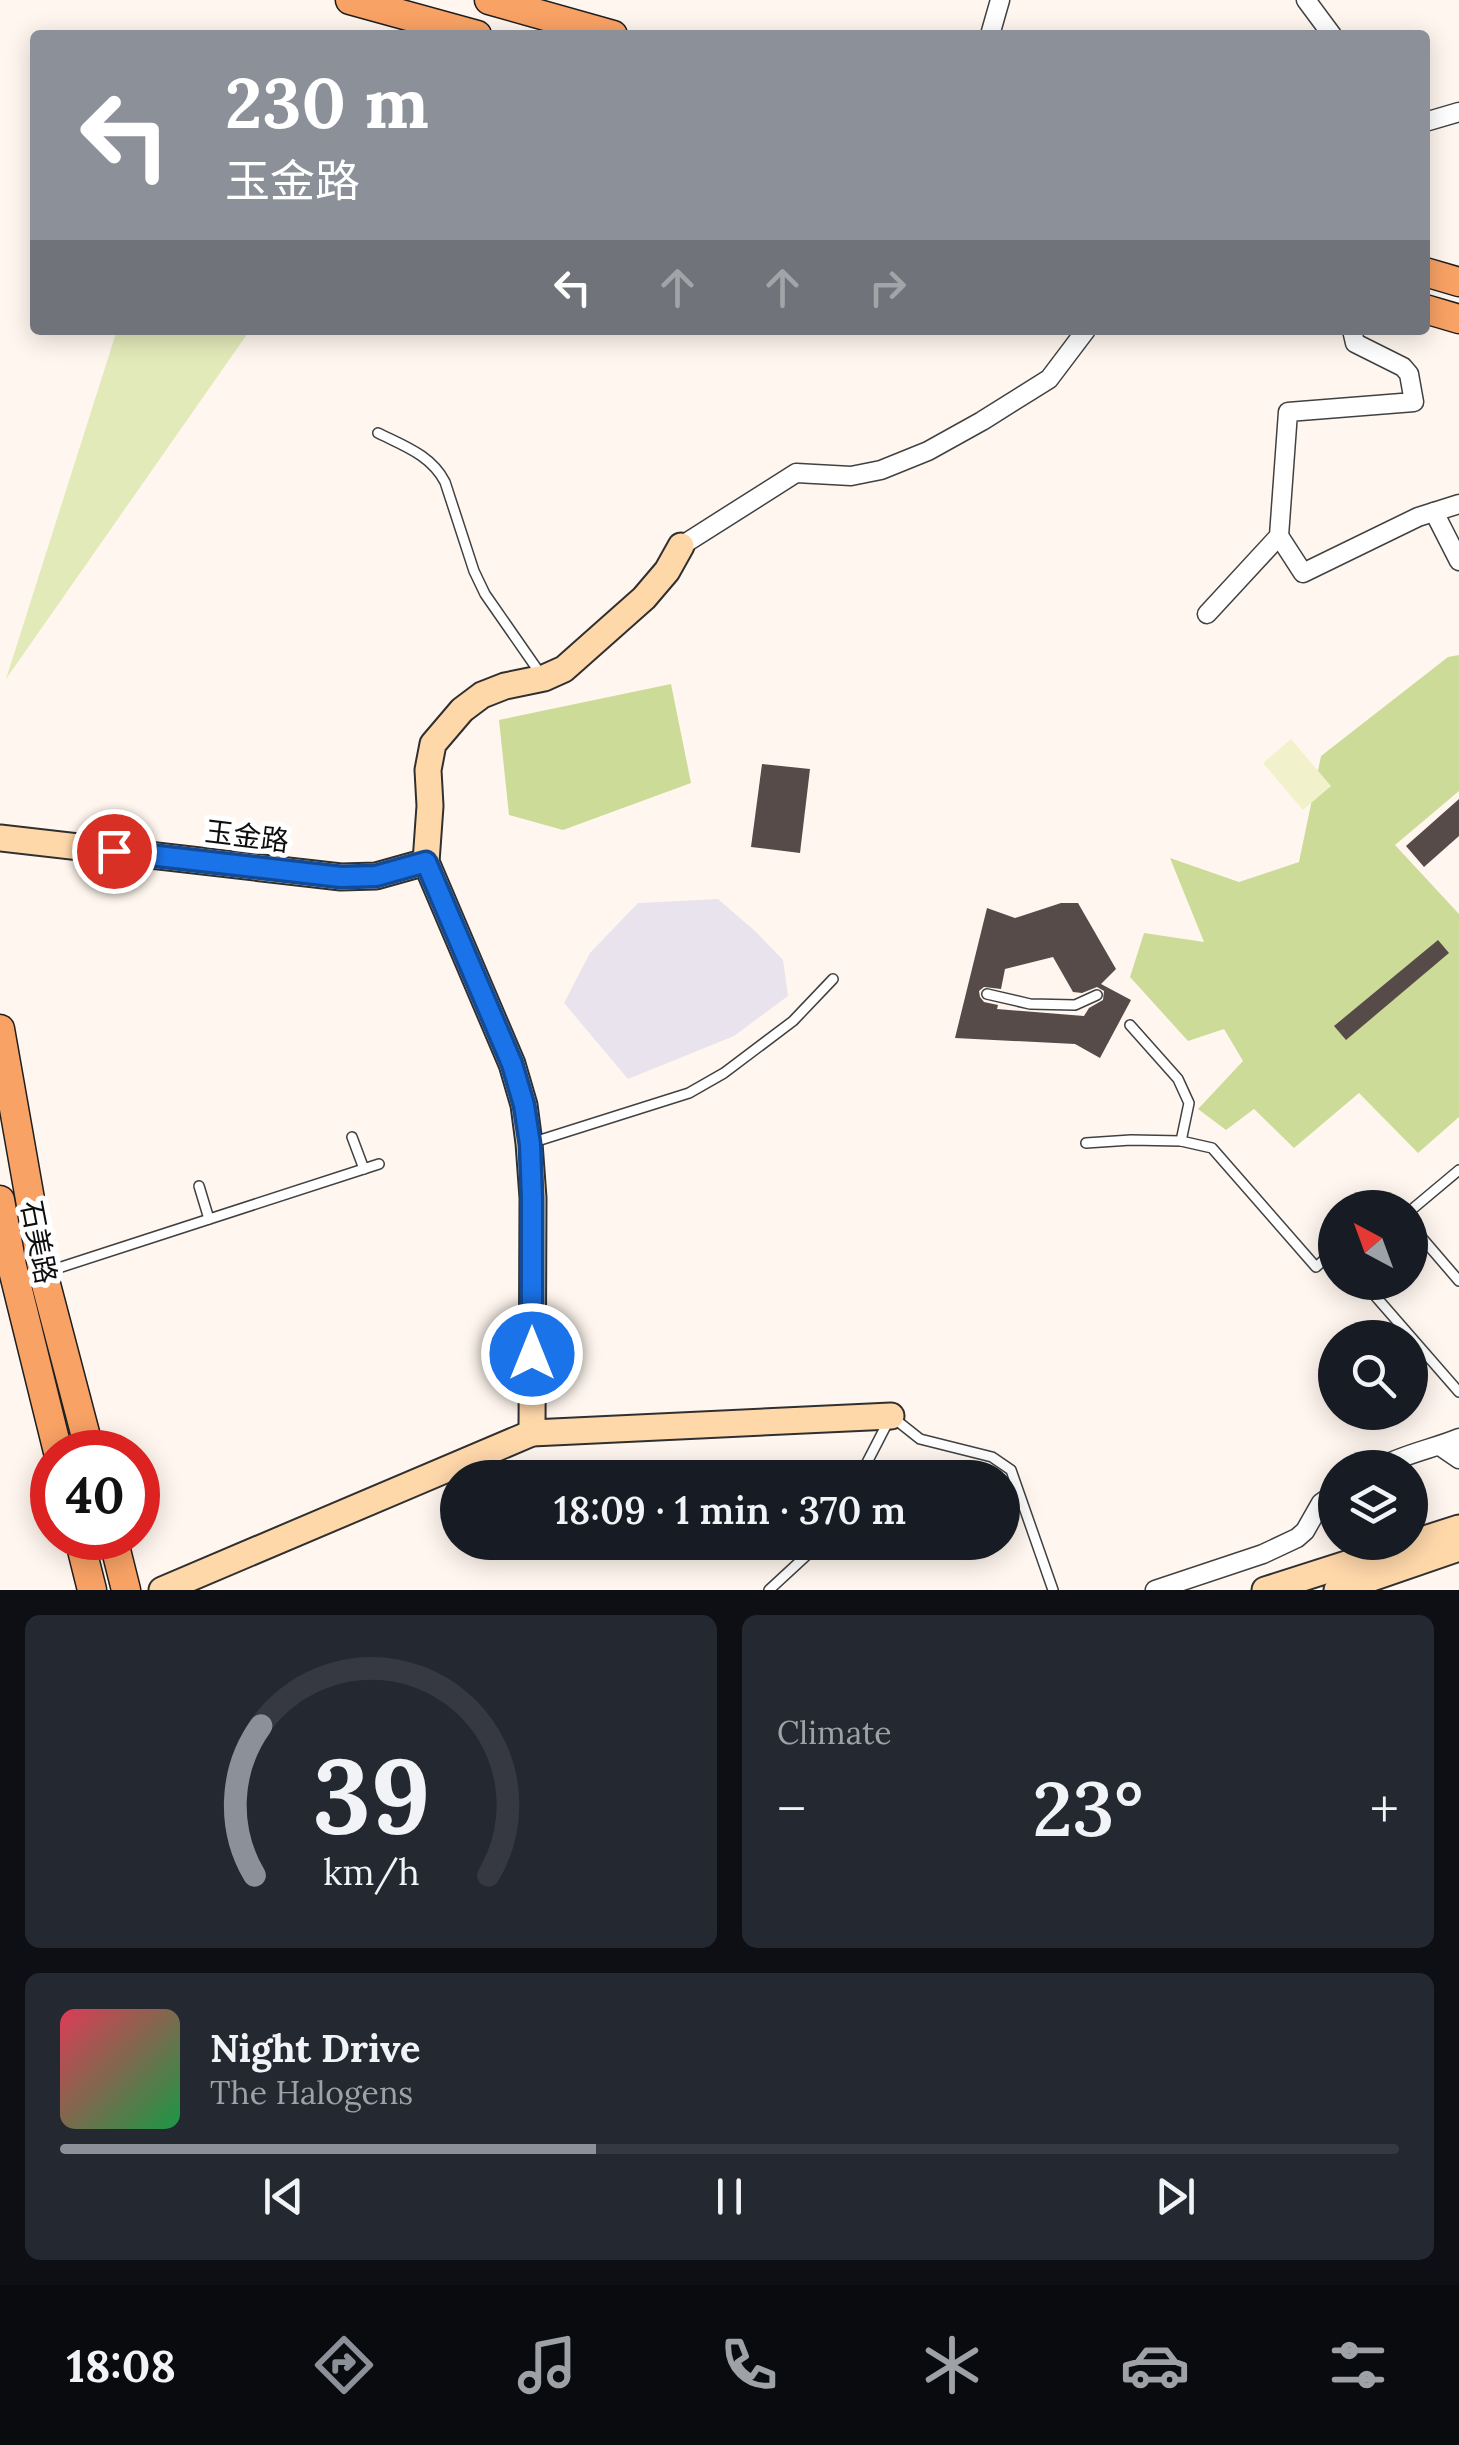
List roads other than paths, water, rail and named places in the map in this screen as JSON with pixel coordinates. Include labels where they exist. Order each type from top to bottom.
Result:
[{"type":"main road","points":[[350,0],[459,30]]},
{"type":"main road","points":[[489,0],[596,30]]},
{"type":"main road","points":[[1430,273],[1459,282]]},
{"type":"main road","points":[[1430,311],[1459,320]]},
{"type":"main road","name":"石美路","points":[[0,1029],[43,1273],[84,1430]]},
{"type":"main road","name":"石美路","points":[[0,1200],[12,1266],[53,1430]]},
{"type":"main road","points":[[84,1560],[92,1590]]},
{"type":"main road","points":[[118,1560],[126,1590]]},
{"type":"street","points":[[991,30],[1000,0]]},
{"type":"street","points":[[1306,0],[1328,30]]},
{"type":"street","points":[[1430,121],[1459,112]]},
{"type":"street","points":[[532,1433],[530,1144],[512,1064],[426,862],[428,770],[433,744],[462,710],[482,695],[544,678],[564,668],[644,598],[667,571],[681,546],[796,473],[851,476],[881,470],[928,452],[1049,379],[1082,335]]},
{"type":"street","points":[[1206,614],[1278,536],[1288,412],[1414,402],[1409,374],[1354,344],[1353,335]]},
{"type":"street","points":[[1278,536],[1304,573],[1418,516],[1459,504]]},
{"type":"street","points":[[1434,512],[1459,561]]},
{"type":"street","name":"玉金路","points":[[0,838],[341,877],[376,876],[426,862]]},
{"type":"street","points":[[162,1590],[532,1433],[890,1416]]},
{"type":"street","points":[[1425,1450],[1459,1438]]},
{"type":"street","points":[[1440,1446],[1459,1459]]},
{"type":"street","points":[[1154,1590],[1263,1554],[1297,1538],[1318,1508]]},
{"type":"street","points":[[1265,1590],[1459,1528]]},
{"type":"street","points":[[1337,1590],[1459,1548]]},
{"type":"lane","points":[[378,433],[428,458],[438,468],[485,594],[544,678]]},
{"type":"lane","points":[[530,1144],[689,1092],[724,1073],[793,1021],[833,979]]},
{"type":"lane","points":[[987,994],[1030,1004],[1075,1005],[1097,995]]},
{"type":"lane","points":[[1130,1025],[1178,1079],[1188,1103],[1181,1141]]},
{"type":"lane","points":[[352,1137],[364,1169]]},
{"type":"lane","points":[[1086,1143],[1181,1141],[1212,1148],[1318,1264]]},
{"type":"lane","points":[[43,1273],[379,1164]]},
{"type":"lane","points":[[1428,1196],[1455,1174],[1459,1188]]},
{"type":"lane","points":[[199,1186],[208,1219]]},
{"type":"lane","points":[[1428,1245],[1459,1281]]},
{"type":"lane","points":[[1379,1300],[1459,1392]]},
{"type":"lane","points":[[868,1460],[890,1416],[920,1438],[992,1458],[1010,1470],[1053,1590]]},
{"type":"lane","points":[[769,1590],[802,1560]]}]
